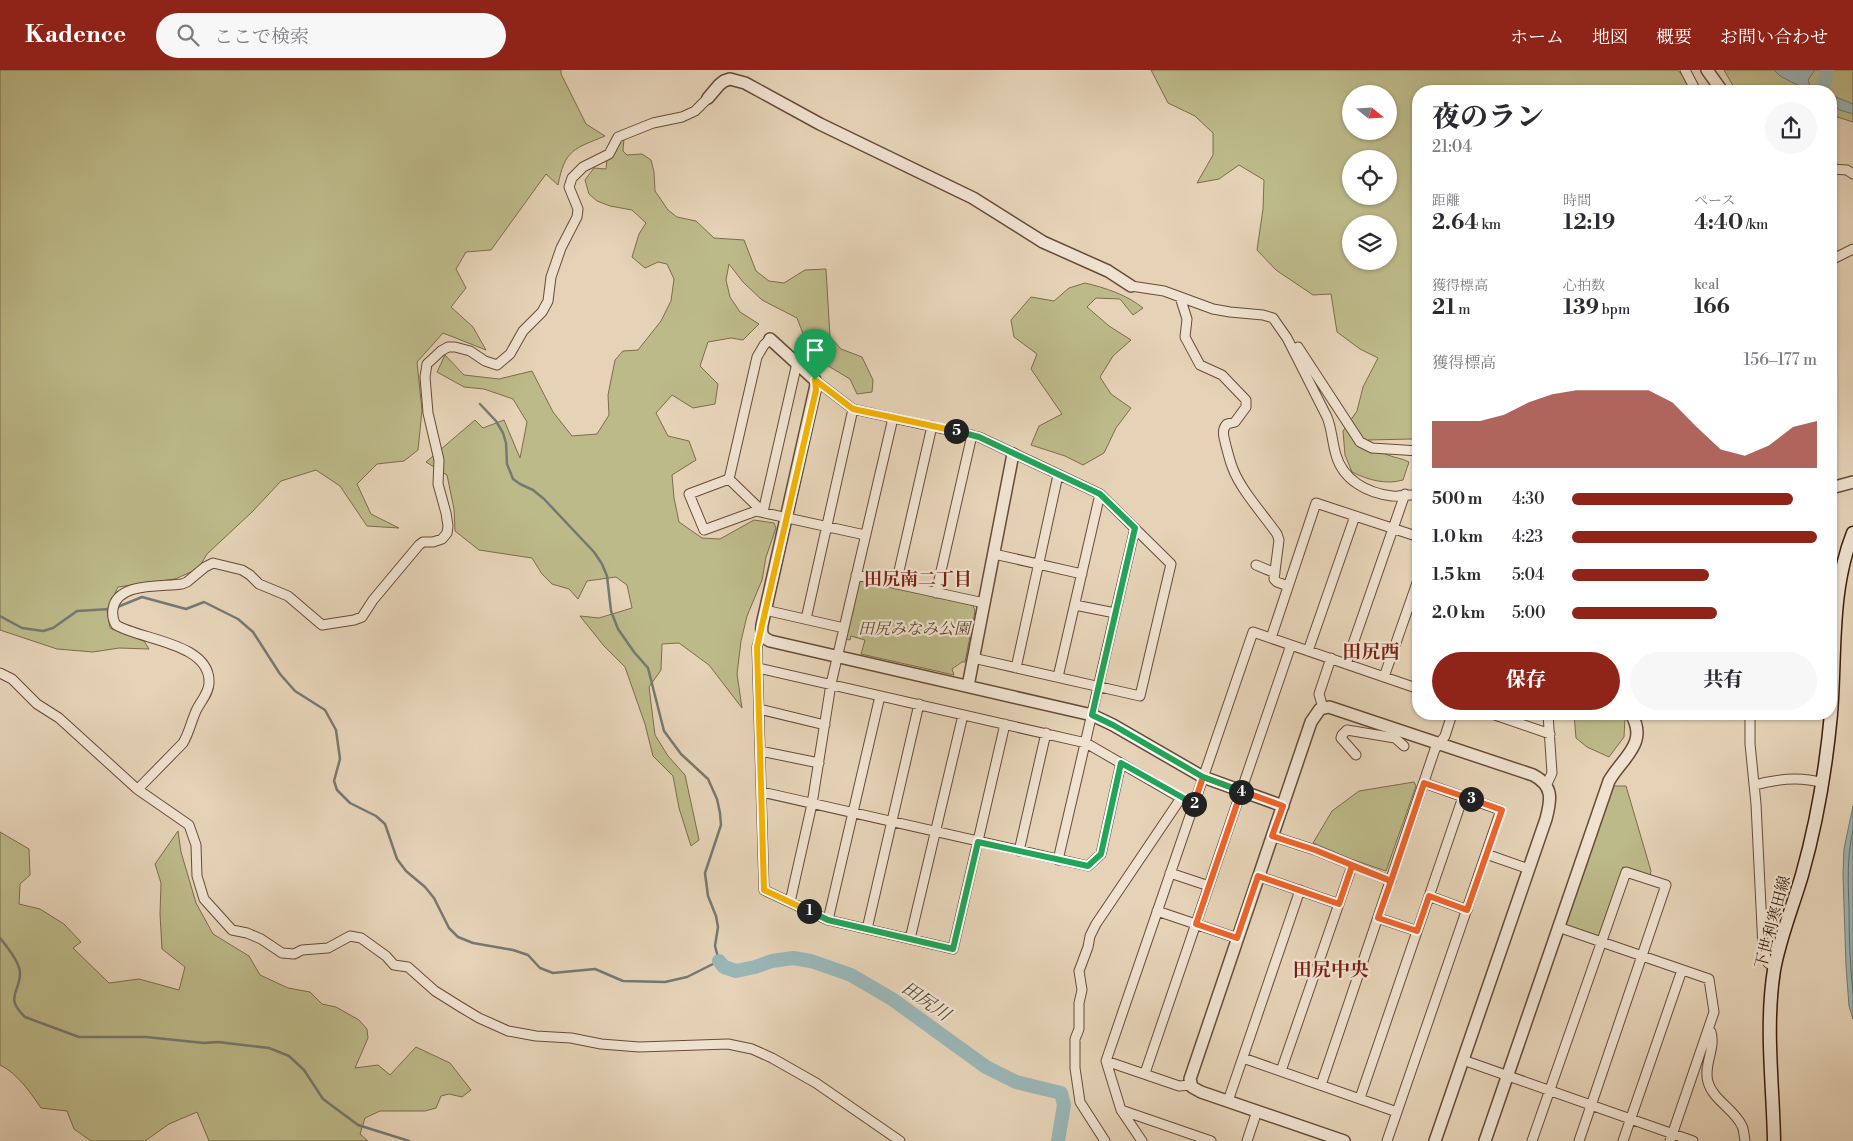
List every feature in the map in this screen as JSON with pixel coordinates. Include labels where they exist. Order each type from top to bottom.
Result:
[{"type":"main road","name":"下世利寒田線","points":[[1837,593],[1843,563],[1853,533]]},
{"type":"main road","name":"下世利寒田線","points":[[1774,1141],[1770,1026],[1775,967],[1805,860],[1822,783],[1830,720]]},
{"type":"street","points":[[1685,70],[1693,85]]},
{"type":"street","points":[[1707,70],[1718,85]]},
{"type":"street","points":[[138,789],[183,744],[188,736],[196,710],[206,694],[209,684],[208,676],[201,661],[184,649],[116,625],[113,622],[114,608],[124,592],[131,589],[182,584],[188,582],[205,567],[213,563],[246,572],[259,584],[288,596],[322,625],[347,622],[362,617],[373,600],[419,546],[423,542],[434,542],[442,539],[447,532],[446,513],[438,484],[439,460],[428,413],[425,377],[427,364],[441,351],[448,348],[462,348],[490,364],[497,365],[510,354],[523,331],[542,312],[548,300],[553,270],[561,248],[577,217],[578,209],[569,187],[572,178],[583,167],[609,154],[618,137],[653,122],[682,117],[695,111],[714,90],[724,81],[730,79],[745,83],[820,124],[968,195],[1043,242],[1102,267],[1131,286],[1164,291],[1213,309],[1268,316],[1287,328],[1310,367],[1360,442],[1372,448],[1412,451]]},
{"type":"street","points":[[1837,169],[1847,170],[1853,174]]},
{"type":"street","points":[[1837,257],[1853,249]]},
{"type":"street","points":[[1180,297],[1187,319],[1185,337],[1200,365],[1222,375],[1246,400],[1246,407],[1235,422],[1228,424],[1223,431],[1232,468],[1238,480],[1277,534],[1279,540],[1274,579],[1276,582],[1288,586]]},
{"type":"street","points":[[1276,321],[1294,350],[1326,417],[1331,428],[1336,456],[1350,480],[1363,487],[1394,496],[1412,495]]},
{"type":"street","points":[[729,479],[757,357],[764,345],[770,340],[815,380],[853,409],[972,435],[1100,494],[1171,564],[1140,696],[973,658]]},
{"type":"street","points":[[763,512],[797,363]]},
{"type":"street","points":[[815,380],[816,390],[765,610],[762,634],[757,647],[764,890],[828,920],[953,949],[1005,724]]},
{"type":"street","points":[[806,619],[853,409]]},
{"type":"street","points":[[790,902],[812,804],[831,684],[893,418]]},
{"type":"street","points":[[896,584],[932,426]]},
{"type":"street","points":[[936,593],[972,435]]},
{"type":"street","points":[[968,686],[1013,454]]},
{"type":"street","points":[[1016,668],[1058,475]]},
{"type":"street","points":[[729,479],[689,494],[704,530],[756,511],[866,535]]},
{"type":"street","points":[[729,479],[763,512]]},
{"type":"street","points":[[1837,486],[1853,482]]},
{"type":"street","points":[[1058,677],[1100,494]]},
{"type":"street","points":[[1346,664],[1405,494]]},
{"type":"street","points":[[1271,638],[1316,503],[1412,535]]},
{"type":"street","points":[[1308,651],[1355,516]]},
{"type":"street","points":[[1058,860],[1135,528]]},
{"type":"street","points":[[994,554],[1082,574]]},
{"type":"street","points":[[1256,565],[1275,573]]},
{"type":"street","points":[[856,575],[984,603]]},
{"type":"street","points":[[1384,677],[1412,597]]},
{"type":"street","points":[[1075,604],[1115,613]]},
{"type":"street","points":[[765,610],[844,628]]},
{"type":"street","points":[[1142,1141],[1121,1110],[1106,1061],[1253,632],[1412,687]]},
{"type":"street","points":[[762,634],[764,638],[770,641],[1092,715],[1113,725],[1203,777],[1283,806]]},
{"type":"street","points":[[1145,1073],[1291,645]]},
{"type":"street","points":[[1322,708],[1319,694],[1331,658]]},
{"type":"street","points":[[758,668],[1086,743],[1194,805]]},
{"type":"street","points":[[0,673],[12,679],[37,704],[59,718],[138,789],[190,825],[196,844],[197,876],[204,899],[232,930],[247,933],[261,939],[282,953],[294,954],[302,950],[328,948],[350,936],[361,938],[386,956],[394,965],[408,967],[435,991],[478,1018],[508,1031],[536,1036],[572,1038],[601,1044],[639,1047],[728,1044],[752,1049],[816,1083],[900,1141]]},
{"type":"street","points":[[828,920],[880,696]]},
{"type":"street","points":[[867,929],[919,704]]},
{"type":"street","points":[[1191,1085],[1192,1069],[1311,722],[1316,713],[1322,708],[1334,707],[1533,775],[1546,786],[1550,798],[1550,806],[1435,1141]]},
{"type":"street","points":[[759,710],[824,725]]},
{"type":"street","points":[[910,939],[963,715]]},
{"type":"street","points":[[1321,1085],[1435,749],[1444,736],[1450,720]]},
{"type":"street","points":[[1512,720],[1550,734]]},
{"type":"street","points":[[1546,786],[1552,773],[1549,720]]},
{"type":"street","points":[[1485,1141],[1609,781],[1635,745],[1636,725],[1634,720]]},
{"type":"street","points":[[1750,720],[1763,948],[1768,963],[1775,967]]},
{"type":"street","points":[[1356,755],[1341,738],[1347,730],[1396,736],[1404,746]]},
{"type":"street","points":[[1019,851],[1046,734]]},
{"type":"street","points":[[760,750],[819,764]]},
{"type":"street","points":[[762,792],[1088,866],[1101,854],[1121,763]]},
{"type":"street","points":[[1755,785],[1781,780],[1802,779],[1822,783]]},
{"type":"street","points":[[1387,1141],[1502,810],[1424,783]]},
{"type":"street","points":[[1360,1098],[1464,797]]},
{"type":"street","points":[[1105,1141],[1080,1102],[1077,1090],[1074,1068],[1075,1039],[1078,1029],[1079,1003],[1082,990],[1079,971],[1090,936],[1096,924],[1181,798]]},
{"type":"street","points":[[1272,836],[1315,850],[1391,881]]},
{"type":"street","points":[[1486,854],[1529,868]]},
{"type":"street","points":[[1281,1071],[1352,866]]},
{"type":"street","points":[[1532,1141],[1626,872],[1666,885],[1579,1141]]},
{"type":"street","points":[[1170,873],[1209,886]]},
{"type":"street","points":[[1258,876],[1339,904]]},
{"type":"street","points":[[1228,1101],[1300,890]]},
{"type":"street","points":[[1429,896],[1467,910]]},
{"type":"street","points":[[1157,911],[1237,938]]},
{"type":"street","points":[[1378,918],[1417,931]]},
{"type":"street","points":[[1558,928],[1709,979],[1714,1012],[1671,1137]]},
{"type":"street","points":[[1623,1141],[1682,970]]},
{"type":"street","points":[[1708,1031],[1711,1032],[1713,1042],[1707,1070],[1709,1085],[1716,1096],[1738,1120],[1742,1127],[1745,1141]]},
{"type":"street","points":[[1243,1058],[1398,1112]]},
{"type":"street","points":[[1463,1060],[1631,1119],[1671,1137],[1693,1141]]},
{"type":"street","points":[[1106,1061],[1179,1086],[1191,1085],[1201,1092],[1344,1141]]},
{"type":"street","points":[[1121,1110],[1211,1141]]},
{"type":"street","points":[[1247,1141],[1257,1111]]},
{"type":"green space","points":[[0,70],[561,70],[561,74],[586,124],[605,136],[572,152],[564,164],[558,185],[546,174],[491,250],[466,252],[456,269],[466,288],[451,307],[473,327],[486,350],[443,333],[417,362],[422,410],[418,450],[404,461],[377,464],[357,484],[371,514],[399,528],[367,526],[340,486],[316,470],[281,481],[252,512],[207,554],[198,569],[175,579],[118,587],[107,610],[110,628],[144,641],[149,649],[119,648],[93,652],[57,649],[0,630]]},
{"type":"green space","points":[[1151,70],[1677,70],[1689,80],[1691,85],[1412,85],[1412,439],[1368,440],[1382,453],[1409,462],[1403,480],[1390,482],[1371,479],[1352,472],[1345,455],[1343,431],[1357,411],[1363,387],[1378,358],[1360,349],[1337,332],[1331,294],[1313,295],[1276,270],[1257,250],[1263,209],[1264,180],[1239,165],[1219,179],[1197,183],[1213,155],[1213,133],[1195,116],[1168,103]]},
{"type":"green space","points":[[1724,70],[1853,70],[1853,122],[1837,117],[1837,85],[1733,85]]},
{"type":"green space","points":[[624,138],[623,151],[627,155],[642,154],[651,160],[655,191],[668,210],[677,217],[696,221],[714,238],[744,240],[756,271],[769,281],[784,283],[805,270],[826,269],[830,337],[841,349],[862,357],[873,380],[872,392],[857,394],[850,379],[815,358],[797,318],[762,300],[743,282],[729,264],[726,280],[730,297],[740,312],[759,324],[743,340],[731,338],[708,342],[700,366],[718,384],[715,404],[693,408],[672,395],[656,413],[668,436],[689,441],[696,460],[672,475],[679,522],[702,538],[720,539],[754,520],[774,523],[776,528],[766,557],[762,580],[747,616],[741,641],[737,674],[742,708],[709,665],[679,643],[662,644],[661,670],[649,687],[655,735],[668,756],[685,775],[699,840],[691,846],[679,808],[673,776],[653,756],[645,724],[625,667],[604,646],[580,616],[599,618],[632,608],[627,585],[616,577],[587,581],[578,599],[569,589],[552,584],[542,574],[532,558],[479,550],[455,531],[454,509],[447,475],[426,462],[475,420],[483,428],[504,420],[520,458],[527,422],[513,399],[484,389],[464,387],[437,372],[445,355],[464,375],[499,379],[532,371],[553,412],[572,436],[597,434],[609,415],[608,395],[615,360],[623,351],[638,350],[661,321],[671,301],[674,279],[667,264],[658,262],[645,268],[632,257],[639,234],[646,223],[632,210],[610,206],[597,201],[589,194],[585,180],[594,168],[606,169],[607,159],[614,139]]},
{"type":"green space","points":[[1085,283],[1116,292],[1143,308],[1133,315],[1120,299],[1096,298],[1087,307],[1109,326],[1131,340],[1113,356],[1100,377],[1111,394],[1131,408],[1116,428],[1104,453],[1083,465],[1065,456],[1031,445],[1039,426],[1062,414],[1031,369],[1037,354],[1014,337],[1011,320],[1031,297],[1054,301],[1069,288]]},
{"type":"green space","name":"田尻みなみ公園","points":[[863,579],[973,605],[975,611],[965,662],[952,669],[954,675],[861,654],[865,640],[851,636],[850,640],[846,639],[858,582]]},
{"type":"green space","points":[[1574,720],[1625,720],[1624,737],[1609,757],[1587,747],[1576,738]]},
{"type":"green space","points":[[1414,782],[1416,786],[1386,871],[1313,843],[1332,811],[1359,791]]},
{"type":"green space","points":[[1613,786],[1626,786],[1651,871],[1650,876],[1623,867],[1597,937],[1568,927],[1566,924]]},
{"type":"green space","points":[[178,831],[181,852],[196,903],[213,934],[249,956],[260,975],[288,988],[310,992],[322,1004],[336,1007],[359,1020],[367,1029],[368,1038],[355,1068],[378,1065],[390,1075],[416,1047],[450,1063],[471,1090],[462,1097],[449,1094],[441,1096],[436,1108],[425,1111],[380,1111],[365,1118],[360,1134],[368,1141],[209,1141],[197,1112],[169,1124],[145,1141],[91,1141],[74,1129],[67,1111],[41,1108],[18,1078],[0,1065],[0,832],[29,849],[30,875],[20,884],[19,904],[40,909],[64,924],[81,942],[73,948],[109,983],[139,979],[179,990],[185,967],[162,949],[161,883],[155,864]]},
{"type":"water","points":[[1774,70],[1815,70],[1808,80],[1810,85],[1797,85],[1780,76]]},
{"type":"water","points":[[1837,97],[1853,104],[1853,114],[1837,108]]},
{"type":"water","points":[[1853,806],[1853,1019],[1849,1006],[1846,966],[1843,875],[1844,849]]},
{"type":"waterway","points":[[1823,85],[1827,70]]},
{"type":"waterway","points":[[115,608],[142,597],[186,609],[204,602],[238,619],[253,632],[280,674],[295,691],[325,710],[336,730],[340,759],[334,781],[337,790],[350,803],[376,816],[385,824],[397,859],[406,871],[425,887],[434,898],[449,928],[458,937],[473,943],[513,950],[528,955],[540,968],[553,973],[595,969],[623,981],[665,982],[687,977],[719,961],[715,946],[718,927],[708,896],[705,873],[721,825],[717,799],[708,779],[681,754],[664,731],[648,668],[618,629],[611,611],[607,576],[602,564],[594,552],[544,499],[533,490],[513,479],[507,464],[506,443],[503,433],[496,421],[480,404]]},
{"type":"waterway","points":[[0,616],[22,628],[43,631],[53,628],[77,611],[110,609]]},
{"type":"waterway","points":[[0,938],[18,964],[20,973],[14,1000],[25,1017],[79,1037],[146,1037],[269,1048],[289,1056],[304,1070],[323,1099],[358,1125],[409,1141]]},
{"type":"waterway","name":"田尻川","points":[[719,961],[724,967],[736,971],[772,961],[793,958],[811,961],[851,975],[892,999],[986,1067],[1016,1082],[1061,1093],[1064,1105],[1058,1141]]},
{"type":"district","name":"田尻南二丁目","points":[[918,579]]},
{"type":"district","name":"田尻西","points":[[1371,651]]},
{"type":"district","name":"田尻中央","points":[[1331,969]]},
{"type":"route","points":[[815,380],[816,390],[762,626],[762,634],[757,647],[764,890],[828,920],[953,949],[978,842],[1088,866],[1101,854],[1121,763],[1194,805],[1203,777],[1283,806],[1272,836],[1315,850],[1391,881],[1378,918],[1417,931],[1429,896],[1467,910],[1502,810],[1424,783],[1391,881],[1352,866],[1339,904],[1258,876],[1237,938],[1196,924],[1241,791],[1203,777],[1113,725],[1092,715],[1135,528],[1100,494],[979,437],[853,409],[815,380]]}]
